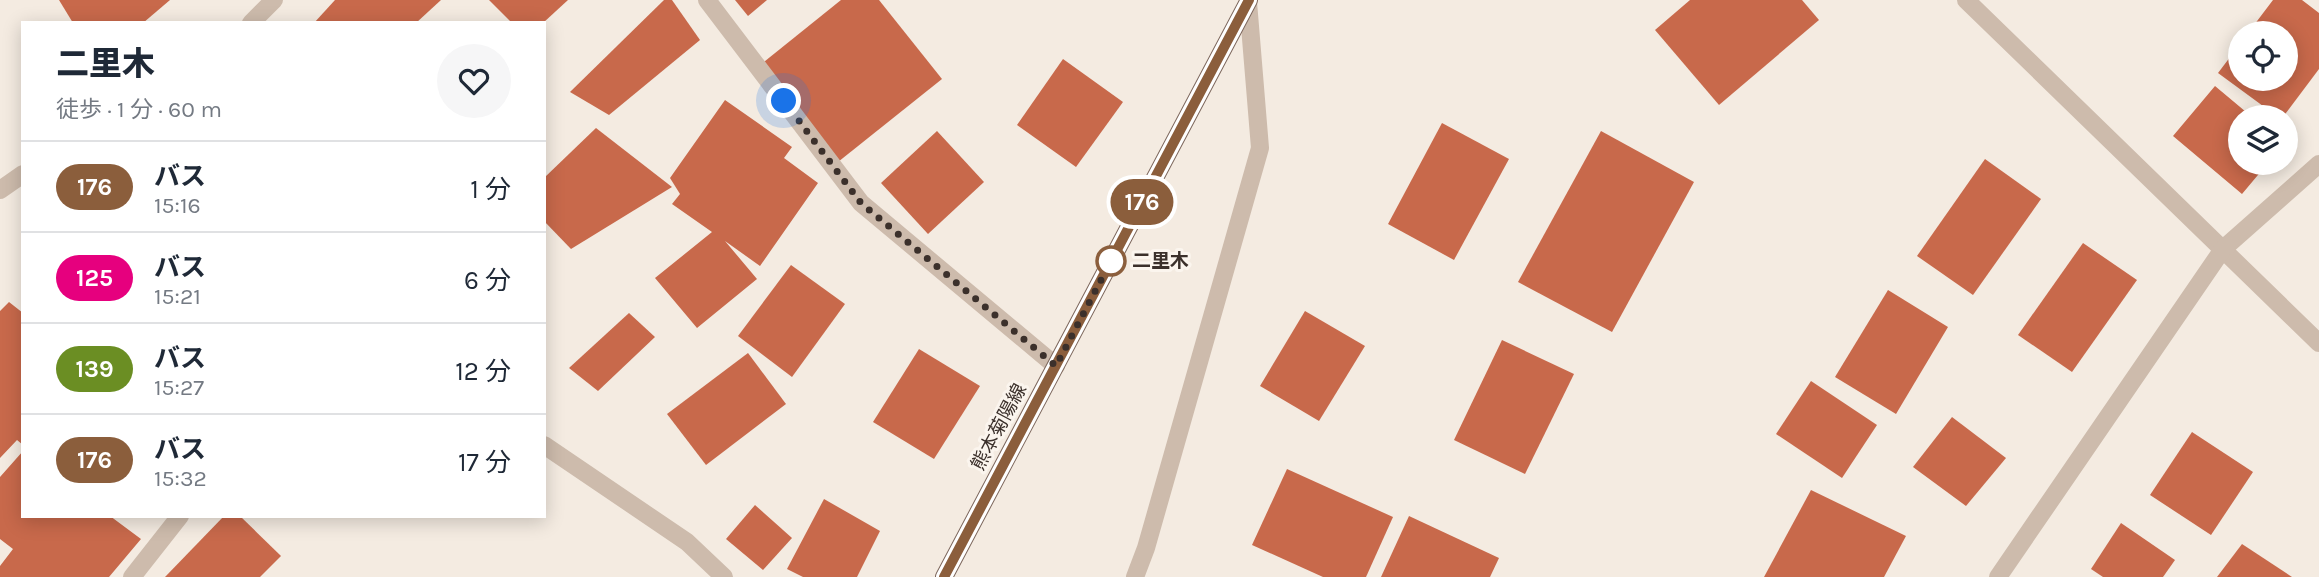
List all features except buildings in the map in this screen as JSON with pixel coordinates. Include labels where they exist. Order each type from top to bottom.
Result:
[{"type":"main road","name":"熊本菊陽線","points":[[944,577],[1249,1]]},
{"type":"street","points":[[253,21],[274,0]]},
{"type":"street","points":[[707,0],[861,203],[1056,366]]},
{"type":"street","points":[[1966,0],[2319,343]]},
{"type":"street","points":[[1135,577],[1146,548],[1260,149],[1249,1]]},
{"type":"street","points":[[1998,577],[2223,249],[2319,164]]},
{"type":"street","points":[[0,190],[21,175]]},
{"type":"street","points":[[546,446],[687,542],[724,577]]},
{"type":"street","points":[[132,577],[178,518]]},
{"type":"bus line","name":"176","points":[[944,577],[1249,0]]},
{"type":"place","name":"二里木","points":[[1111,261]]},
{"type":"route","points":[[784,101],[861,203],[1056,366],[1111,261]]}]
